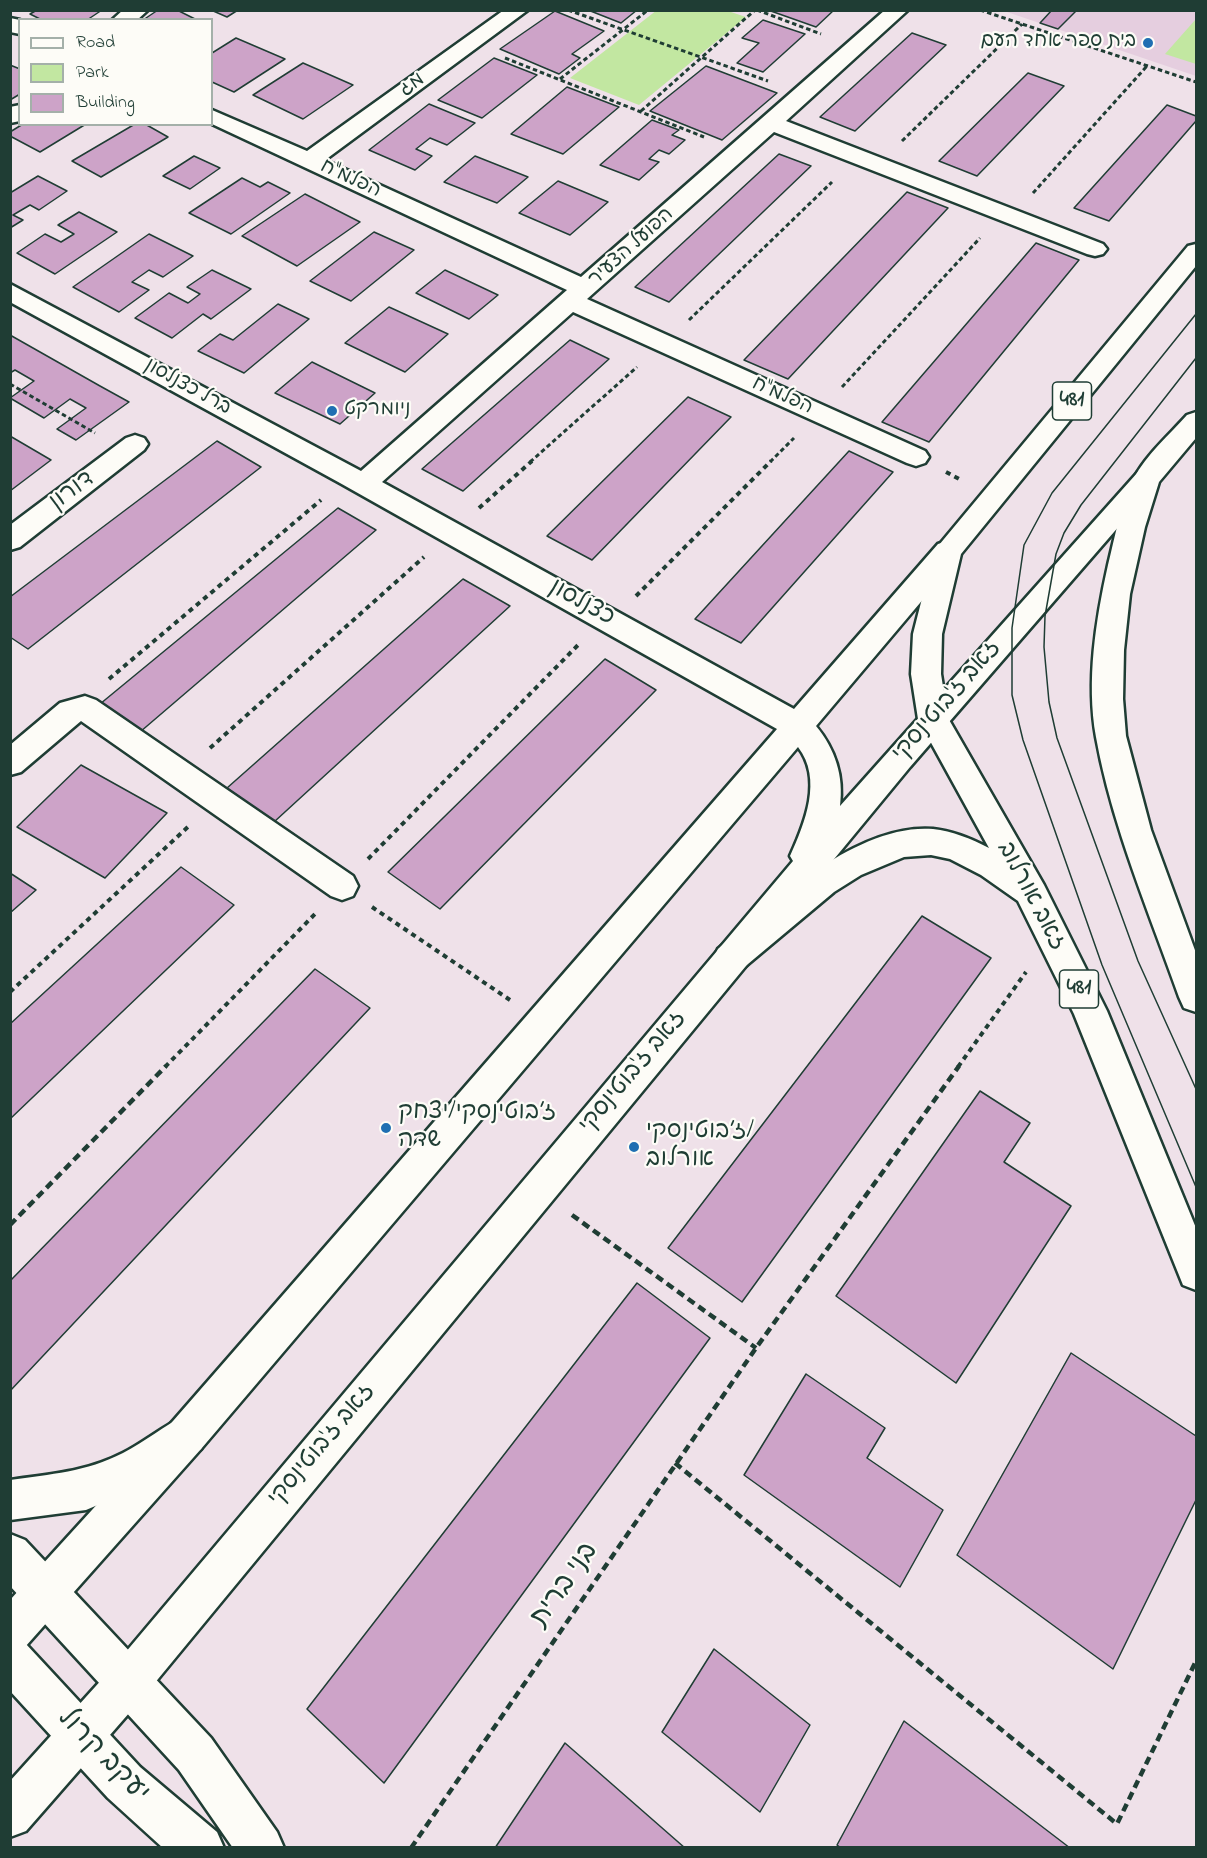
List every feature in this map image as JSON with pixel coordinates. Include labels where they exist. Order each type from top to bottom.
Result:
[{"type":"street","points":[[125,18],[138,10]]},
{"type":"street","name":"מג","points":[[308,161],[518,10]]},
{"type":"street","name":"הפועל הצעיר","points":[[356,480],[578,295],[898,10]]},
{"type":"street","name":"הפלמ\"ח","points":[[213,116],[578,295],[664,344],[916,457]]},
{"type":"street","points":[[772,123],[1095,249]]},
{"type":"street","name":"481","points":[[798,726],[948,551],[1197,251]]},
{"type":"street","name":"ברל כצנלסון","points":[[10,292],[356,480]]},
{"type":"street","name":"זאב ז'בוטינסקי","points":[[10,1815],[129,1681],[729,959],[933,719],[1197,421]]},
{"type":"street","name":"דורון","points":[[10,540],[131,448]]},
{"type":"street","points":[[1147,479],[1131,527],[1116,594],[1109,650],[1108,699],[1111,736],[1135,830],[1197,997]]},
{"type":"street","name":"כצנלסון","points":[[356,480],[798,726]]},
{"type":"street","name":"זאב אורלוב","points":[[948,551],[929,610],[926,692],[933,719],[1032,895],[1090,1011],[1197,1272]]},
{"type":"street","points":[[10,763],[71,711],[85,708],[342,886]]},
{"type":"street","points":[[10,1632],[187,1435],[798,726],[814,743],[823,762],[827,783],[824,807],[807,856],[771,911]]},
{"type":"street","points":[[729,959],[840,872],[879,853],[909,843],[933,842],[958,848],[998,869],[1032,895]]},
{"type":"street","points":[[10,1500],[86,1490],[138,1467],[187,1435]]},
{"type":"street","points":[[10,1555],[195,1754],[261,1848]]},
{"type":"street","name":"יעקב קרול","points":[[10,1658],[136,1796],[201,1848]]},
{"type":"path","points":[[568,10],[804,94]]},
{"type":"path","points":[[560,79],[648,10]]},
{"type":"path","points":[[640,111],[756,10],[857,47]]},
{"type":"path","points":[[980,10],[1197,82]]},
{"type":"path","points":[[897,147],[1022,24]]},
{"type":"path","points":[[471,44],[741,151]]},
{"type":"path","points":[[1030,196],[1147,66]]},
{"type":"path","points":[[181,774],[664,344],[858,157]]},
{"type":"path","points":[[841,388],[1003,213]]},
{"type":"path","points":[[10,384],[131,448]]},
{"type":"path","points":[[649,582],[800,431]]},
{"type":"path","points":[[916,457],[993,496]]},
{"type":"path","points":[[71,711],[356,480]]},
{"type":"path","points":[[10,1225],[605,617]]},
{"type":"path","points":[[10,992],[217,800]]},
{"type":"path","points":[[342,886],[543,1023]]},
{"type":"path","name":"בני ברית","points":[[411,1848],[675,1463],[1052,935]]},
{"type":"path","points":[[537,1189],[756,1348]]},
{"type":"path","points":[[675,1463],[1117,1824],[1197,1661]]},
{"type":"shaded area","name":"בית ספר אחד העם","points":[[1004,11],[1196,11],[1196,76]]},
{"type":"green space","points":[[657,10],[728,11],[746,17],[639,105],[570,78]]},
{"type":"green space","points":[[1196,19],[1196,64],[1165,54]]},
{"type":"building","points":[[37,10],[102,10],[90,18],[38,18],[30,14]]},
{"type":"building","points":[[158,10],[177,10],[193,18],[146,18]]},
{"type":"building","points":[[211,10],[238,10],[227,17]]},
{"type":"building","points":[[588,10],[637,10],[621,23]]},
{"type":"building","points":[[768,10],[834,10],[816,27]]},
{"type":"building","points":[[1052,10],[1076,11],[1058,29],[1040,23]]},
{"type":"building","points":[[555,11],[604,31],[572,54],[580,58],[559,74],[500,49]]},
{"type":"building","points":[[763,20],[805,34],[763,72],[737,63],[759,43],[742,38]]},
{"type":"building","points":[[912,33],[946,45],[855,131],[820,117]]},
{"type":"building","points":[[236,38],[285,59],[234,92],[213,82],[213,52]]},
{"type":"building","points":[[494,58],[537,75],[482,118],[438,100]]},
{"type":"building","points":[[303,63],[353,85],[303,119],[253,95]]},
{"type":"building","points":[[10,65],[18,68],[18,95],[10,100]]},
{"type":"building","points":[[706,66],[777,93],[722,140],[650,111]]},
{"type":"building","points":[[1028,73],[1064,86],[977,176],[939,161]]},
{"type":"building","points":[[567,87],[619,107],[563,154],[511,134]]},
{"type":"building","points":[[429,104],[475,123],[447,145],[430,138],[416,149],[432,156],[415,170],[369,150]]},
{"type":"building","points":[[1167,105],[1196,116],[1196,121],[1109,221],[1074,208]]},
{"type":"building","points":[[652,120],[679,130],[672,135],[685,140],[669,154],[659,150],[649,159],[659,162],[639,180],[600,165]]},
{"type":"building","points":[[20,126],[83,126],[40,152],[10,136],[10,132]]},
{"type":"building","points":[[132,126],[149,126],[168,137],[101,177],[72,161]]},
{"type":"building","points":[[779,154],[811,166],[669,302],[635,287]]},
{"type":"building","points":[[194,156],[220,168],[190,189],[163,176]]},
{"type":"building","points":[[475,156],[528,177],[497,203],[444,182]]},
{"type":"building","points":[[38,176],[67,191],[39,210],[30,205],[13,215],[23,220],[10,228],[10,193]]},
{"type":"building","points":[[242,178],[260,187],[268,182],[290,193],[231,234],[189,213]]},
{"type":"building","points":[[558,181],[608,202],[570,235],[519,213]]},
{"type":"building","points":[[907,192],[948,208],[788,379],[744,360]]},
{"type":"building","points":[[305,194],[360,222],[297,266],[242,236]]},
{"type":"building","points":[[79,212],[117,232],[55,274],[17,253],[45,234],[61,242],[74,234],[58,225]]},
{"type":"building","points":[[374,232],[414,250],[351,301],[310,281]]},
{"type":"building","points":[[149,234],[193,256],[163,277],[149,270],[132,282],[149,290],[119,312],[73,287]]},
{"type":"building","points":[[1036,243],[1079,260],[929,442],[882,422]]},
{"type":"building","points":[[212,270],[251,289],[211,319],[203,314],[172,338],[135,318],[169,293],[188,303],[200,294],[187,287]]},
{"type":"building","points":[[445,270],[498,295],[469,319],[416,293]]},
{"type":"building","points":[[278,304],[309,319],[244,373],[198,351],[220,334],[233,340]]},
{"type":"building","points":[[389,307],[448,334],[405,372],[345,343]]},
{"type":"building","points":[[10,335],[129,402],[76,440],[57,429],[86,408],[70,399],[44,418],[10,398],[34,381],[15,370],[10,373]]},
{"type":"building","points":[[570,340],[609,359],[463,491],[422,469]]},
{"type":"building","points":[[312,362],[375,393],[340,424],[275,393]]},
{"type":"building","points":[[688,397],[731,417],[592,560],[547,536]]},
{"type":"building","points":[[10,436],[51,460],[10,491]]},
{"type":"building","points":[[217,441],[261,467],[28,649],[10,637],[10,597]]},
{"type":"building","points":[[849,451],[893,472],[741,643],[695,619]]},
{"type":"building","points":[[338,508],[376,530],[140,732],[100,704]]},
{"type":"building","points":[[463,579],[510,606],[274,822],[227,788]]},
{"type":"building","points":[[605,659],[656,690],[440,909],[388,872]]},
{"type":"building","points":[[81,765],[167,813],[105,878],[17,827]]},
{"type":"building","points":[[181,867],[234,905],[10,1119],[10,1024]]},
{"type":"building","points":[[10,873],[36,890],[10,913]]},
{"type":"building","points":[[922,916],[991,958],[742,1302],[668,1248]]},
{"type":"building","points":[[315,969],[370,1008],[10,1391],[10,1281]]},
{"type":"building","points":[[980,1091],[1030,1123],[1004,1162],[1071,1206],[956,1383],[836,1296]]},
{"type":"building","points":[[637,1283],[710,1338],[384,1783],[307,1709]]},
{"type":"building","points":[[1071,1353],[1196,1436],[1196,1500],[1113,1669],[957,1555]]},
{"type":"building","points":[[806,1374],[885,1428],[867,1458],[943,1510],[900,1587],[744,1475]]},
{"type":"building","points":[[714,1649],[810,1725],[760,1812],[662,1732]]},
{"type":"building","points":[[904,1721],[1070,1848],[841,1848],[837,1845]]},
{"type":"building","points":[[565,1743],[685,1848],[495,1848]]},
{"type":"tram line","points":[[1196,314],[1052,493],[1024,545],[1012,628],[1012,695],[1023,740],[1102,965],[1196,1187]]},
{"type":"tram line","points":[[1196,358],[1081,505],[1064,533],[1056,554],[1045,616],[1044,647],[1049,702],[1057,738],[1138,961],[1196,1089]]},
{"type":"place","name":"בית ספר אחד העם","points":[[1148,43]]},
{"type":"place","name":"ניומרקט","points":[[332,411]]},
{"type":"place","name":"ז׳בוטינסקי/יצחק שדה","points":[[386,1128]]},
{"type":"place","name":"ז׳בוטינסקי/ אורלוב","points":[[634,1147]]}]
